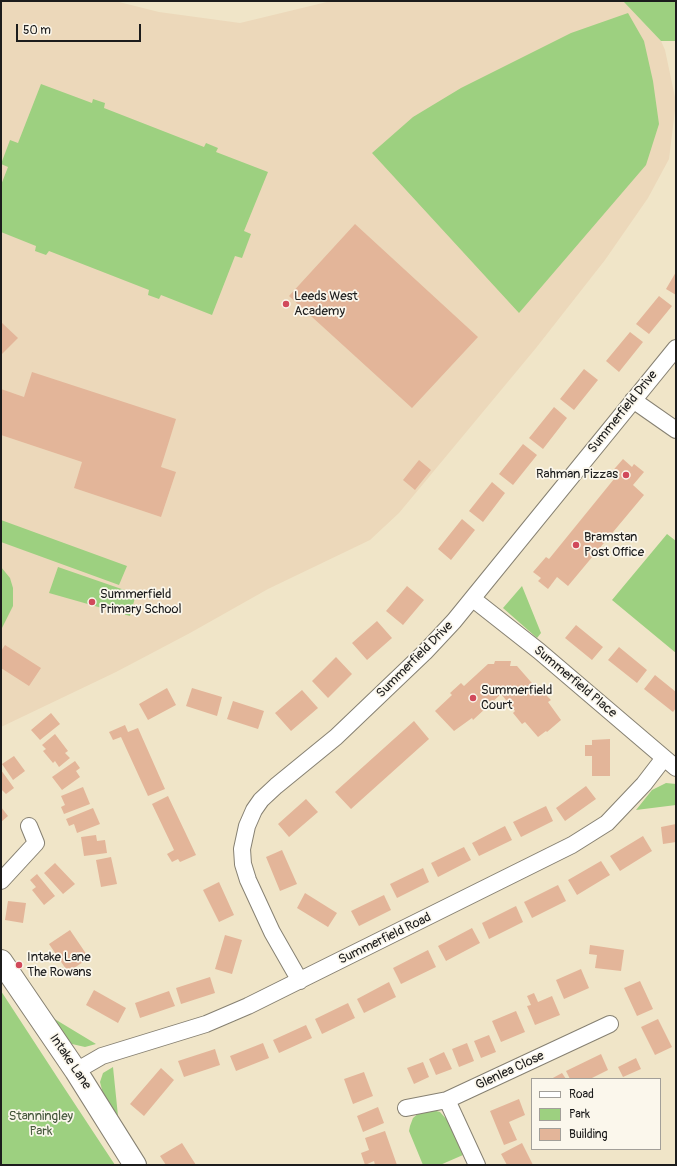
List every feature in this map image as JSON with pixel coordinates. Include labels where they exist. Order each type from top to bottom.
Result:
[{"type":"street","name":"Summerfield Drive","points":[[300,981],[272,932],[248,880],[243,864],[242,849],[247,826],[262,800],[342,731],[425,652],[473,598],[676,348]]},
{"type":"street","points":[[633,400],[676,430]]},
{"type":"street","name":"Summerfield Place","points":[[473,598],[539,651],[670,763]]},
{"type":"street","name":"Summerfield Road","points":[[76,1071],[102,1056],[206,1024],[248,1006],[585,838],[607,823],[644,784],[670,763]]},
{"type":"street","points":[[1,881],[36,843],[29,826]]},
{"type":"street","name":"Intake Lane","points":[[1,961],[76,1071],[135,1165]]},
{"type":"street","name":"Glenlea Close","points":[[406,1108],[447,1100],[610,1024]]},
{"type":"street","points":[[447,1100],[477,1165]]},
{"type":"shaded area","name":"Leeds West Academy","points":[[1,1],[115,1],[159,12],[240,23],[331,1],[623,1],[661,41],[665,50],[676,102],[669,159],[648,198],[605,260],[536,348],[399,513],[370,540],[268,589],[190,633],[116,672],[1,727]]},
{"type":"green space","points":[[623,1],[676,1],[676,41],[661,41]]},
{"type":"green space","points":[[628,13],[644,41],[653,81],[659,124],[646,165],[519,313],[372,153],[413,117],[461,88],[571,33]]},
{"type":"green space","points":[[41,84],[92,103],[93,99],[105,103],[104,108],[204,147],[206,143],[218,148],[216,152],[268,172],[244,231],[251,234],[242,258],[235,256],[212,315],[161,295],[159,299],[148,295],[149,290],[49,251],[46,255],[35,251],[36,246],[1,232],[1,185],[8,167],[1,164],[10,140],[18,143]]},
{"type":"green space","points":[[1,520],[127,566],[119,585],[1,542]]},
{"type":"green space","points":[[667,534],[676,541],[676,653],[612,600]]},
{"type":"green space","points":[[1,567],[10,578],[13,588],[13,606],[1,630]]},
{"type":"green space","points":[[58,567],[136,594],[130,616],[49,593]]},
{"type":"green space","points":[[522,586],[541,633],[537,638],[503,608]]},
{"type":"green space","points":[[666,783],[676,784],[676,805],[636,810],[652,790]]},
{"type":"green space","name":"Stanningley Park","points":[[1,991],[61,1083],[115,1165],[1,1165]]},
{"type":"green space","points":[[53,1018],[96,1044],[85,1047],[72,1044],[65,1038]]},
{"type":"green space","points":[[113,1067],[118,1116],[104,1098],[100,1082],[103,1073]]},
{"type":"green space","points":[[433,1110],[440,1112],[448,1121],[463,1155],[440,1165],[423,1165],[409,1131],[413,1118],[419,1113]]},
{"type":"building","points":[[355,224],[478,337],[412,408],[289,296]]},
{"type":"building","points":[[676,272],[676,295],[666,289]]},
{"type":"building","points":[[659,296],[672,306],[649,334],[636,324]]},
{"type":"building","points":[[1,322],[18,338],[1,355]]},
{"type":"building","points":[[630,332],[643,342],[619,372],[606,361]]},
{"type":"building","points":[[584,369],[598,380],[574,410],[560,399]]},
{"type":"building","points":[[32,372],[176,419],[161,467],[176,472],[161,517],[74,488],[82,462],[1,435],[1,389],[24,397]]},
{"type":"building","points":[[554,407],[567,418],[543,449],[529,438]]},
{"type":"building","points":[[523,444],[537,455],[513,485],[499,474]]},
{"type":"building","points":[[623,459],[632,467],[634,464],[644,472],[633,485],[644,495],[568,586],[557,577],[548,589],[538,581],[541,578],[533,572],[546,557],[549,559],[614,479],[609,475]]},
{"type":"building","points":[[419,460],[431,470],[415,490],[403,480]]},
{"type":"building","points":[[492,482],[505,493],[483,522],[469,511]]},
{"type":"building","points":[[462,519],[475,530],[451,560],[438,549]]},
{"type":"building","points":[[407,586],[424,600],[403,625],[386,611]]},
{"type":"building","points":[[377,621],[392,638],[367,660],[352,643]]},
{"type":"building","points":[[576,625],[603,647],[592,660],[565,638]]},
{"type":"building","points":[[5,645],[41,668],[29,686],[1,668],[1,651]]},
{"type":"building","points":[[619,647],[647,670],[637,683],[608,660]]},
{"type":"building","points":[[336,657],[352,674],[328,698],[312,681]]},
{"type":"building","name":"Summerfield Court","points":[[495,661],[511,661],[510,666],[517,666],[538,690],[540,689],[551,700],[548,702],[561,720],[547,732],[546,731],[538,737],[525,722],[522,724],[513,713],[515,711],[501,694],[473,720],[472,718],[454,731],[435,711],[452,695],[450,693],[461,683],[464,686],[488,664],[494,664]]},
{"type":"building","points":[[655,675],[676,692],[676,708],[673,712],[644,689]]},
{"type":"building","points":[[167,688],[176,705],[148,720],[139,704]]},
{"type":"building","points":[[192,688],[222,697],[217,716],[186,706]]},
{"type":"building","points":[[302,690],[318,708],[291,731],[275,713]]},
{"type":"building","points":[[233,701],[264,711],[258,729],[227,719]]},
{"type":"building","points":[[51,713],[60,724],[40,740],[31,730]]},
{"type":"building","points":[[414,721],[429,739],[351,809],[335,792]]},
{"type":"building","points":[[125,725],[128,732],[138,728],[165,789],[148,796],[121,737],[113,740],[109,732]]},
{"type":"building","points":[[55,734],[68,751],[65,753],[70,758],[59,767],[55,761],[53,763],[43,751],[46,749],[42,745]]},
{"type":"building","points":[[610,739],[610,776],[592,776],[592,756],[585,756],[585,745],[592,745],[592,740]]},
{"type":"building","points":[[14,756],[25,771],[13,780],[2,764]]},
{"type":"building","points":[[75,761],[80,768],[76,771],[80,777],[62,790],[52,777]]},
{"type":"building","points":[[1,770],[14,788],[6,794],[1,789]]},
{"type":"building","points":[[586,786],[596,799],[565,821],[556,808]]},
{"type":"building","points":[[83,787],[90,804],[64,814],[61,807],[65,805],[61,796]]},
{"type":"building","points":[[168,796],[196,855],[180,862],[178,859],[172,862],[167,854],[174,850],[152,804]]},
{"type":"building","points":[[306,799],[318,812],[289,837],[278,824]]},
{"type":"building","points":[[546,806],[553,821],[521,837],[513,822]]},
{"type":"building","points":[[1,807],[8,816],[1,822]]},
{"type":"building","points":[[93,808],[100,824],[77,833],[74,824],[69,826],[66,819]]},
{"type":"building","points":[[676,824],[676,842],[663,844],[661,827]]},
{"type":"building","points":[[505,826],[512,840],[479,856],[472,843]]},
{"type":"building","points":[[96,835],[97,841],[105,840],[107,853],[84,856],[81,837]]},
{"type":"building","points":[[643,836],[652,851],[620,871],[610,856]]},
{"type":"building","points":[[464,847],[471,860],[438,877],[431,863]]},
{"type":"building","points":[[282,850],[297,884],[280,891],[266,857]]},
{"type":"building","points":[[111,857],[117,884],[101,887],[96,860]]},
{"type":"building","points":[[601,861],[610,875],[577,895],[568,880]]},
{"type":"building","points":[[55,863],[75,884],[63,894],[44,873]]},
{"type":"building","points":[[423,868],[429,882],[397,898],[390,884]]},
{"type":"building","points":[[37,874],[55,896],[44,905],[32,890],[36,887],[30,880]]},
{"type":"building","points":[[219,882],[234,915],[219,922],[203,890]]},
{"type":"building","points":[[558,885],[566,901],[532,918],[524,902]]},
{"type":"building","points":[[305,893],[337,913],[328,927],[297,908]]},
{"type":"building","points":[[384,895],[391,910],[359,926],[351,911]]},
{"type":"building","points":[[8,901],[26,903],[23,923],[5,920]]},
{"type":"building","points":[[516,906],[523,922],[489,939],[482,923]]},
{"type":"building","points":[[472,928],[480,943],[446,961],[438,946]]},
{"type":"building","points":[[70,930],[89,958],[68,972],[49,944]]},
{"type":"building","points":[[225,935],[242,940],[232,974],[215,969]]},
{"type":"building","points":[[590,945],[624,950],[621,971],[595,968],[597,955],[589,954]]},
{"type":"building","points":[[428,950],[436,967],[401,984],[393,968]]},
{"type":"building","points":[[581,969],[589,988],[564,999],[556,980]]},
{"type":"building","points":[[210,977],[215,993],[181,1004],[176,988]]},
{"type":"building","points":[[640,981],[653,1009],[637,1016],[624,988]]},
{"type":"building","points":[[389,982],[396,997],[364,1013],[357,999]]},
{"type":"building","points":[[94,990],[126,1008],[118,1023],[86,1005]]},
{"type":"building","points":[[169,991],[175,1006],[140,1018],[135,1003]]},
{"type":"building","points":[[534,993],[538,1002],[552,996],[560,1015],[535,1025],[527,1006],[531,1005],[527,996]]},
{"type":"building","points":[[348,1003],[355,1018],[322,1034],[315,1019]]},
{"type":"building","points":[[516,1011],[525,1032],[501,1042],[492,1021]]},
{"type":"building","points":[[658,1019],[672,1047],[655,1055],[641,1027]]},
{"type":"building","points":[[306,1025],[312,1038],[279,1053],[273,1040]]},
{"type":"building","points":[[489,1035],[496,1052],[481,1058],[474,1041]]},
{"type":"building","points":[[263,1043],[269,1058],[236,1071],[230,1056]]},
{"type":"building","points":[[467,1043],[474,1061],[459,1067],[452,1049]]},
{"type":"building","points":[[215,1049],[220,1065],[184,1077],[178,1061]]},
{"type":"building","points":[[444,1052],[452,1069],[436,1075],[429,1059]]},
{"type":"building","points":[[601,1054],[608,1070],[592,1078],[570,1078],[566,1071]]},
{"type":"building","points":[[636,1058],[641,1069],[623,1077],[618,1067]]},
{"type":"building","points":[[423,1062],[429,1077],[414,1084],[407,1068]]},
{"type":"building","points":[[161,1068],[174,1080],[144,1116],[130,1104]]},
{"type":"building","points":[[364,1072],[373,1096],[353,1104],[344,1079]]},
{"type":"building","points":[[562,1073],[565,1078],[553,1078]]},
{"type":"building","points":[[519,1099],[525,1115],[509,1122],[517,1140],[504,1145],[490,1111]]},
{"type":"building","points":[[378,1107],[384,1123],[363,1132],[357,1116]]},
{"type":"building","points":[[385,1131],[397,1165],[375,1165],[374,1161],[365,1165],[361,1153],[369,1150],[365,1138]]},
{"type":"building","points":[[182,1143],[196,1165],[166,1165],[160,1156]]},
{"type":"building","points":[[522,1143],[533,1165],[507,1165],[501,1154]]},
{"type":"place","name":"Leeds West Academy","points":[[286,304]]},
{"type":"place","name":"Rahman Pizzas","points":[[626,475]]},
{"type":"place","name":"Bramstan Post Office","points":[[576,545]]},
{"type":"place","name":"Summerfield Primary School","points":[[92,602]]},
{"type":"place","name":"Summerfield Court","points":[[473,698]]},
{"type":"place","name":"Intake Lane The Rowans","points":[[19,965]]}]
